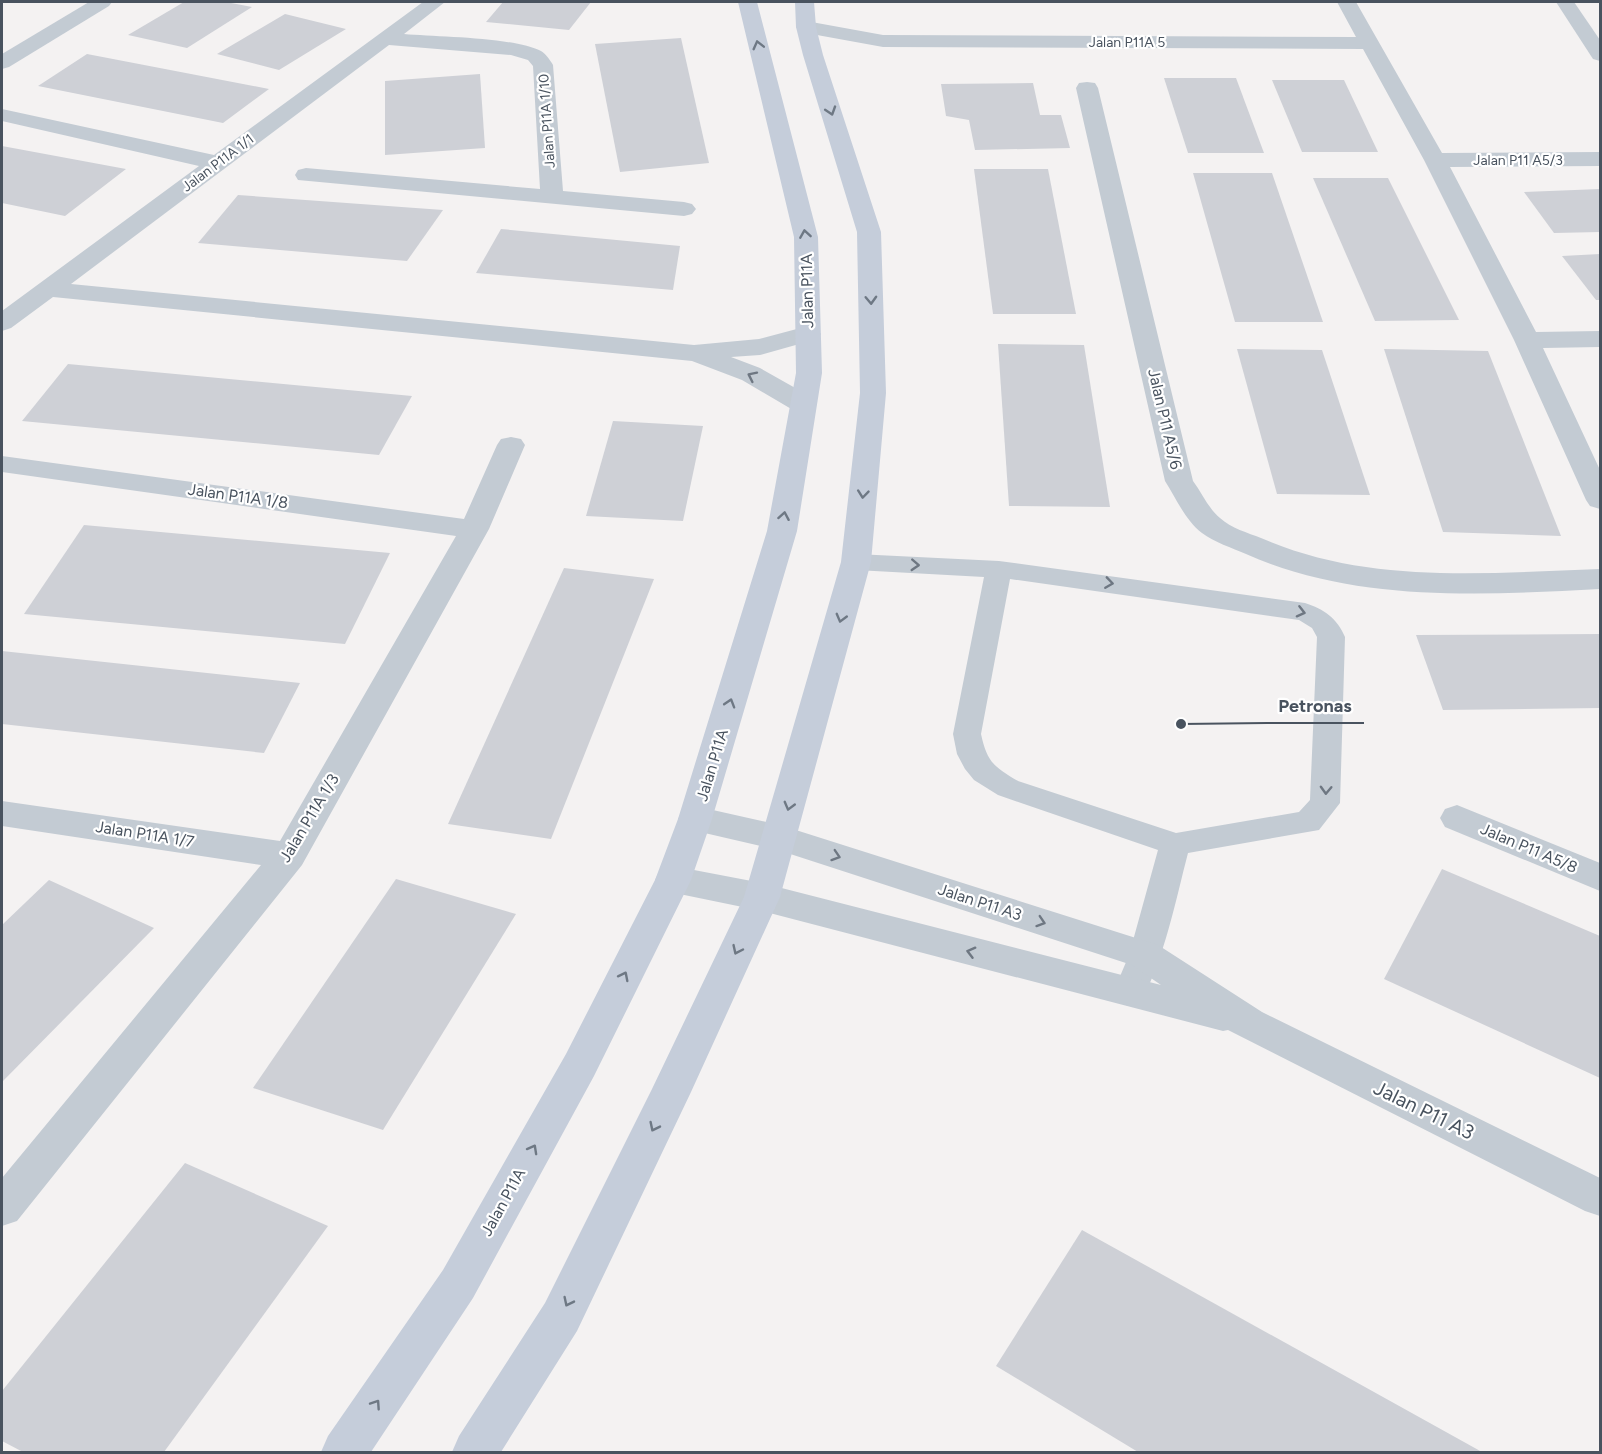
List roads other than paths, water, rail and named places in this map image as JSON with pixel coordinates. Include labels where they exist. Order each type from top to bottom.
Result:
[{"type":"street","points":[[2,63],[102,2]]},
{"type":"street","name":"Jalan P11A 1/1","points":[[2,323],[435,2]]},
{"type":"street","name":"Jalan P11A","points":[[344,1452],[458,1284],[580,1065],[673,880],[695,819],[782,531],[809,373],[806,237],[747,2]]},
{"type":"street","points":[[475,1452],[561,1317],[671,1092],[762,897],[856,562],[873,393],[869,232],[813,55],[806,27],[804,2]]},
{"type":"street","points":[[1347,2],[1435,160],[1527,340],[1600,500]]},
{"type":"street","points":[[1565,2],[1600,55]]},
{"type":"street","name":"Jalan P11A 5","points":[[806,27],[883,41],[1370,43]]},
{"type":"street","name":"Jalan P11A 1/10","points":[[385,39],[513,49],[535,56],[543,65],[552,196]]},
{"type":"street","name":"Jalan P11A 5","points":[[813,55],[883,41]]},
{"type":"street","name":"Jalan P11 A5/6","points":[[1087,88],[1179,481],[1207,523],[1265,554],[1312,569],[1358,577],[1427,582],[1600,579]]},
{"type":"street","points":[[2,115],[217,163]]},
{"type":"street","name":"Jalan P11 A5/3","points":[[1435,160],[1600,159]]},
{"type":"street","points":[[306,175],[684,209]]},
{"type":"street","points":[[48,289],[694,353],[760,347],[808,334]]},
{"type":"street","points":[[1527,340],[1600,339]]},
{"type":"street","points":[[694,353],[751,374],[803,404]]},
{"type":"street","name":"Jalan P11A 1/3","points":[[2,1208],[289,856],[474,529],[511,445]]},
{"type":"street","name":"Jalan P11A 1/8","points":[[2,464],[474,529]]},
{"type":"street","name":"Jalan P11A 1/7","points":[[2,813],[289,856]]},
{"type":"street","name":"Jalan P11 A5/8","points":[[1457,818],[1600,878]]},
{"type":"street","name":"Jalan P11 A3","points":[[695,819],[780,838],[1145,955],[1248,1023],[1600,1198]]},
{"type":"street","name":"Jalan P11 A3","points":[[673,880],[762,897],[1248,1023]]},
{"type":"lane","points":[[856,562],[999,569],[1305,612],[1318,618],[1328,629],[1331,637],[1325,803],[1308,822],[1175,844],[1008,788],[985,775],[971,757],[967,734],[999,569]]},
{"type":"lane","points":[[1129,993],[1145,955],[1175,844]]},
{"type":"place","name":"Petronas","points":[[1181,724]]}]
